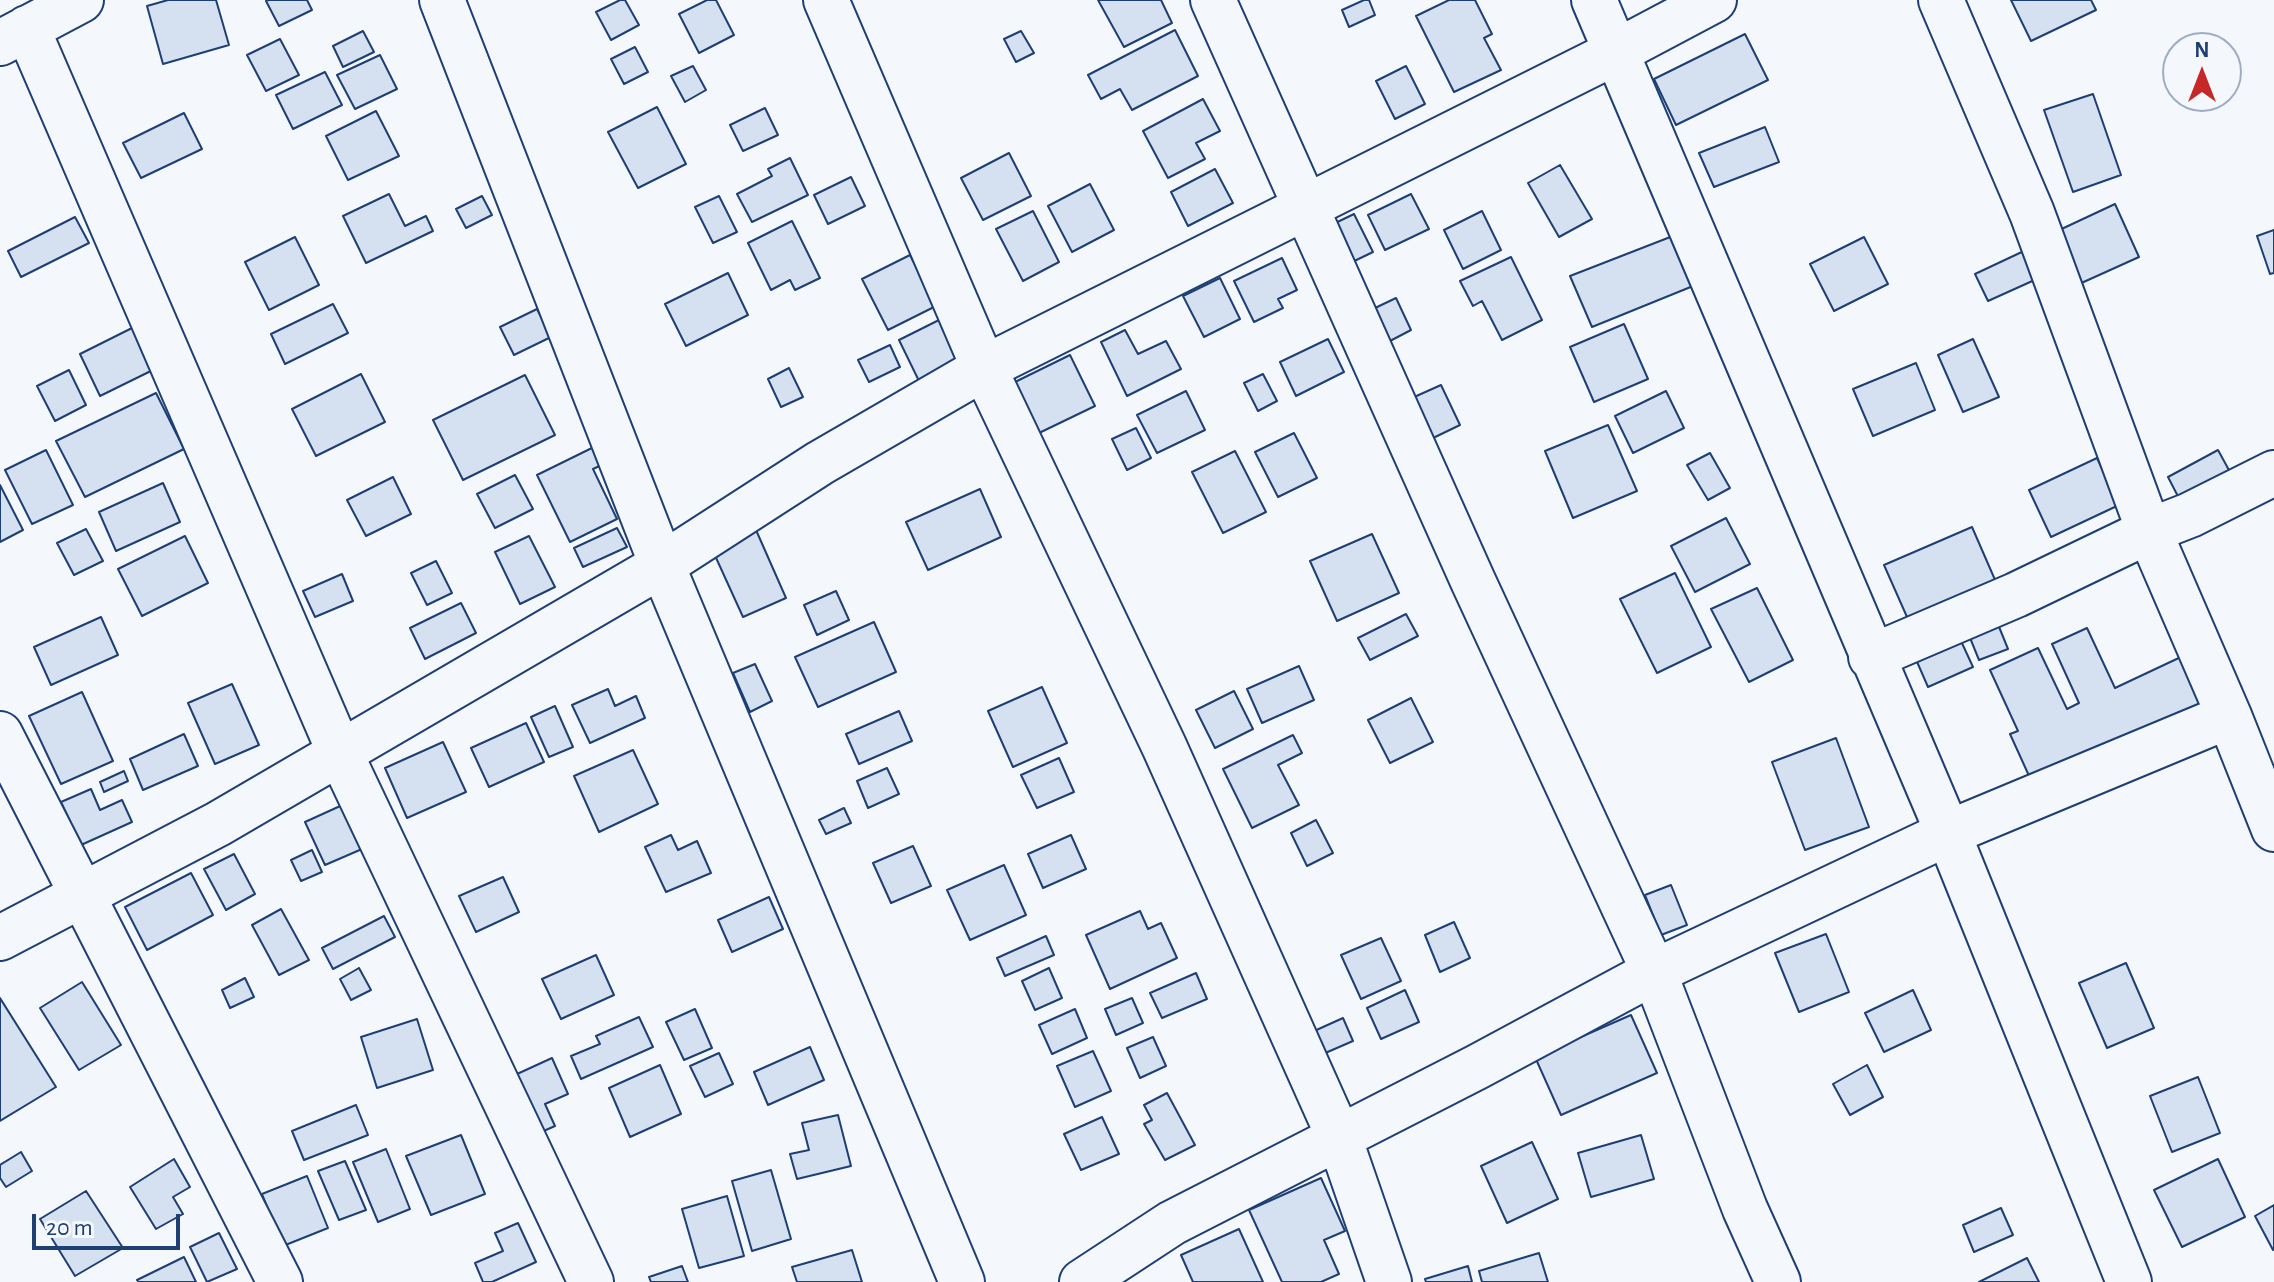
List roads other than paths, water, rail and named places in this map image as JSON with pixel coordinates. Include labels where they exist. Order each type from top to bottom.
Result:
[{"type":"street","points":[[442,0],[662,565],[962,1282]]},
{"type":"street","points":[[826,0],[984,368],[1164,746],[1339,1137],[1389,1282]]},
{"type":"street","points":[[1213,0],[1473,581],[1654,972],[1745,1209],[1778,1282]]},
{"type":"street","points":[[1594,0],[1948,833],[2129,1282]]},
{"type":"street","points":[[0,938],[218,824],[662,565],[820,463],[984,368],[1714,0]]},
{"type":"street","points":[[1941,0],[2032,213],[2149,531],[2274,829]]},
{"type":"street","points":[[46,16],[340,753],[591,1282]]},
{"type":"street","points":[[1871,657],[2016,595],[2274,473]]},
{"type":"street","points":[[1082,1282],[1172,1223],[1477,1067],[1654,972],[1948,833],[2229,716]]},
{"type":"street","points":[[0,734],[280,1282]]}]
